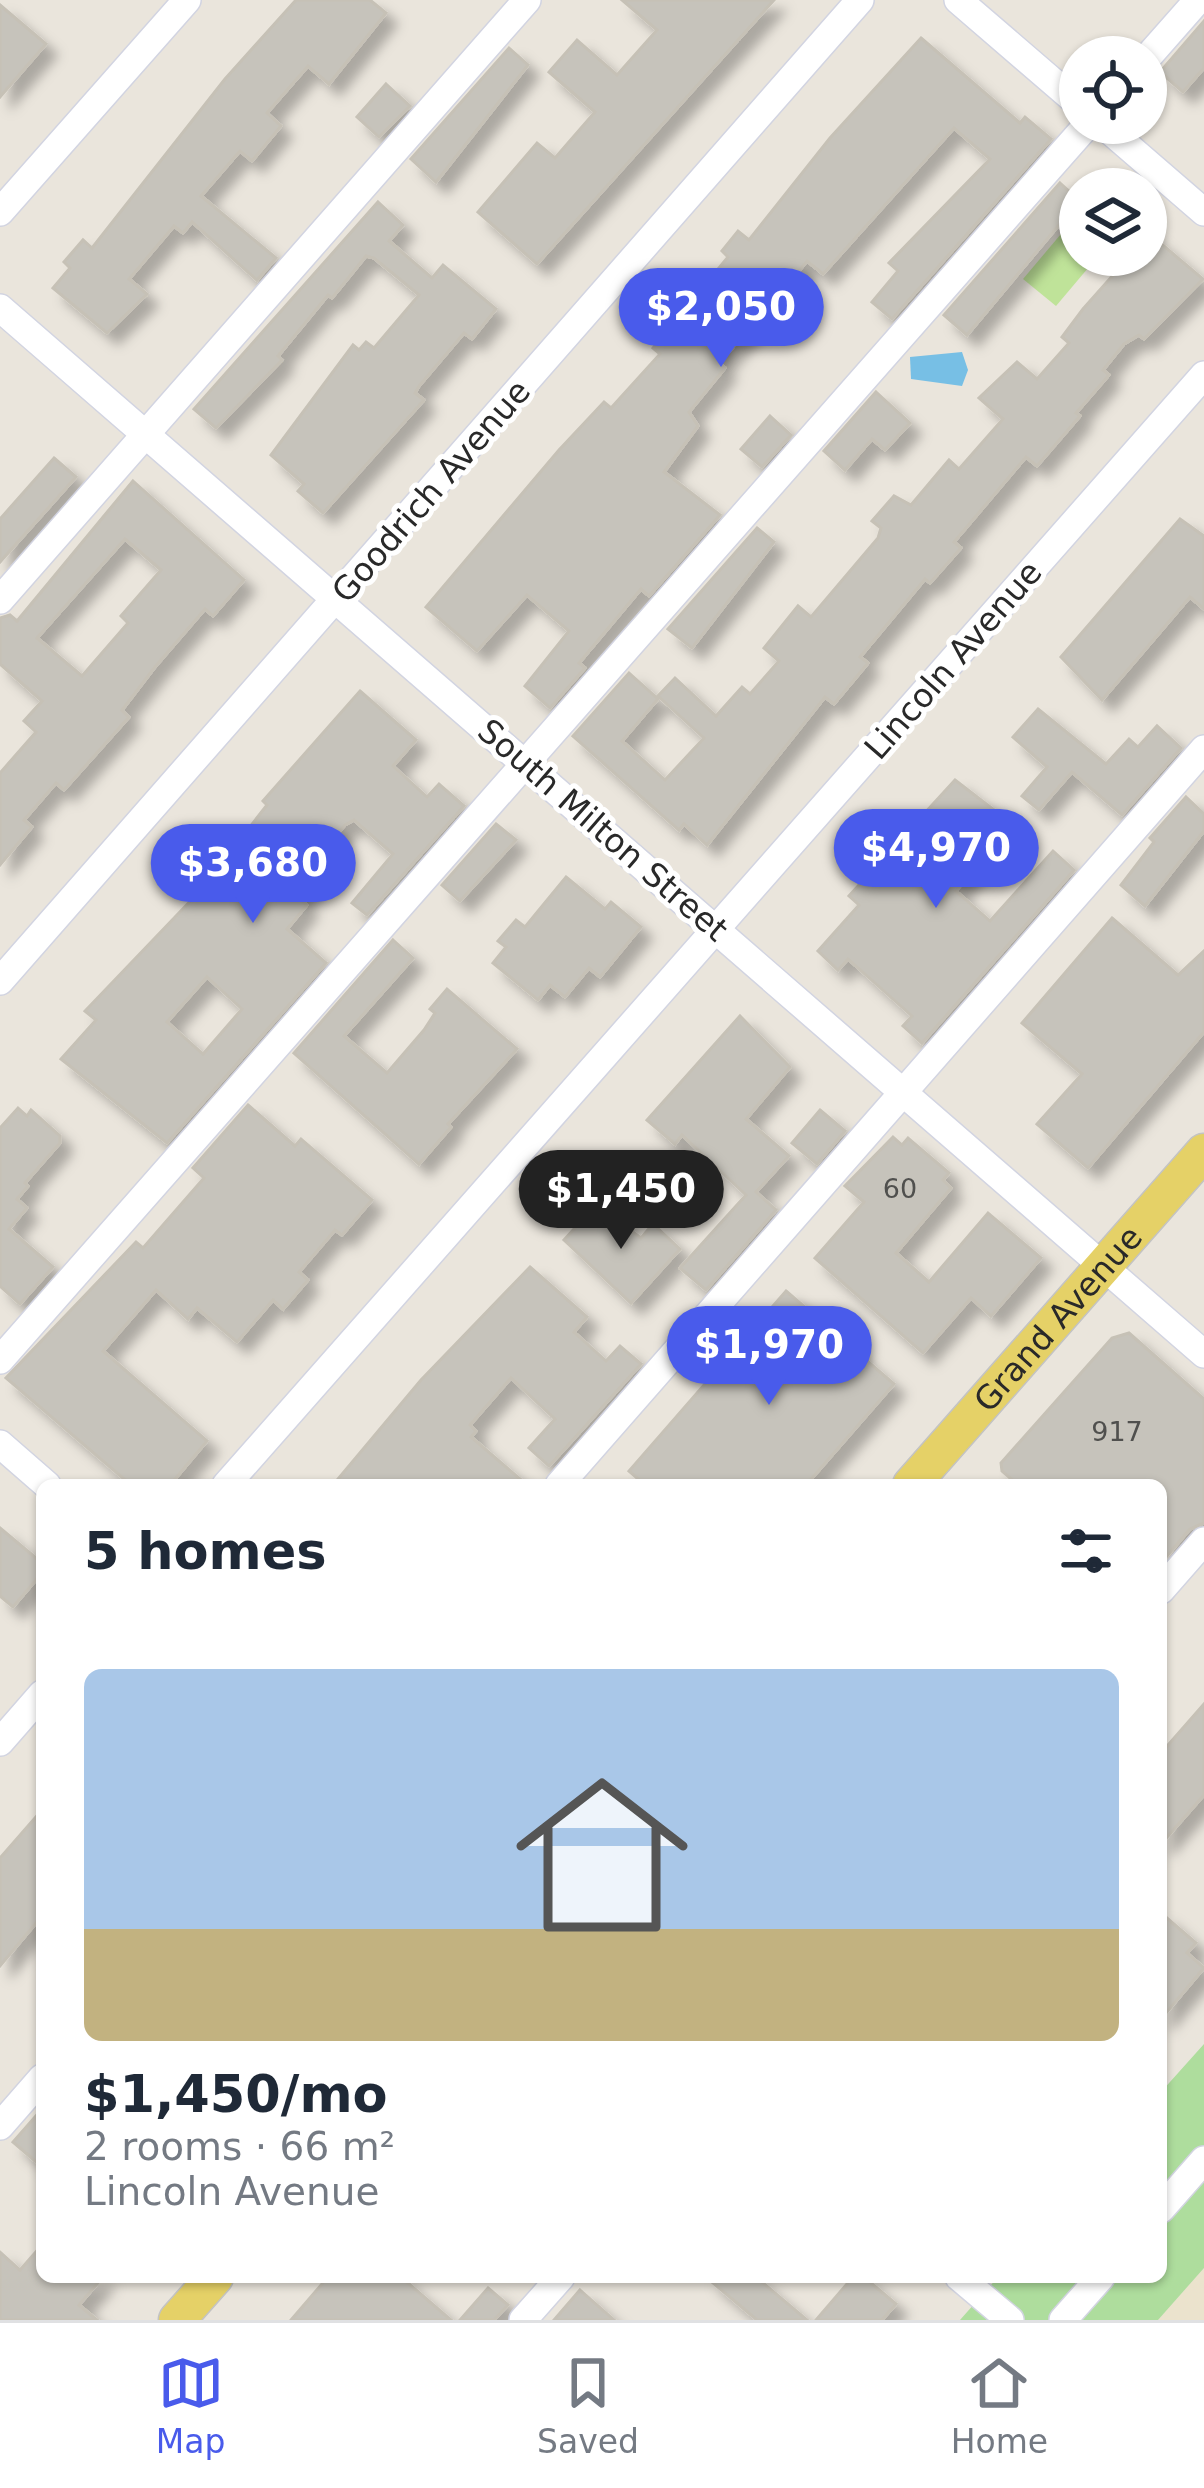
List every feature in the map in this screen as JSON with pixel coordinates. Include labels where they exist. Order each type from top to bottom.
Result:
[{"type":"main road","name":"Grand Avenue","points":[[916,1479],[1204,1153]]},
{"type":"main road","points":[[177,2320],[210,2283]]},
{"type":"street","points":[[0,212],[188,0]]},
{"type":"street","points":[[0,599],[527,0]]},
{"type":"street","name":"Goodrich Avenue","points":[[0,981],[860,0]]},
{"type":"street","points":[[958,0],[1059,87]]},
{"type":"street","points":[[1166,36],[1198,0]]},
{"type":"street","points":[[0,1360],[1071,144]]},
{"type":"street","points":[[1125,144],[1204,212]]},
{"type":"street","name":"South Milton Street","points":[[0,308],[1204,1354]]},
{"type":"street","name":"Lincoln Avenue","points":[[231,1479],[1204,375]]},
{"type":"street","points":[[564,1479],[1204,749]]},
{"type":"street","points":[[0,1444],[40,1479]]},
{"type":"street","points":[[1167,1583],[1204,1541]]},
{"type":"street","points":[[0,1742],[36,1701]]},
{"type":"street","points":[[0,2126],[36,2085]]},
{"type":"street","points":[[1167,2202],[1204,2160]]},
{"type":"street","points":[[523,2320],[557,2283]]},
{"type":"street","points":[[966,2283],[1010,2320]]},
{"type":"street","points":[[1063,2320],[1096,2283]]},
{"type":"shaded area","points":[[1204,2268],[1204,2320],[1158,2320]]},
{"type":"green space","points":[[1059,236],[1059,276],[1081,276],[1056,306],[1023,279]]},
{"type":"green space","points":[[1204,2044],[1204,2268],[1158,2320],[960,2320],[993,2283],[1167,2283],[1167,2085]]},
{"type":"water","points":[[962,352],[968,370],[962,386],[911,379],[910,357]]},
{"type":"building","points":[[296,0],[370,0],[386,13],[329,84],[308,66],[267,113],[281,126],[252,161],[240,151],[201,196],[276,258],[257,280],[192,222],[183,233],[174,226],[129,279],[147,294],[107,333],[53,288],[70,268],[64,262],[83,240],[92,248],[225,79]]},
{"type":"building","points":[[622,0],[774,0],[537,264],[478,212],[537,143],[555,158],[595,112],[549,72],[577,40],[617,75],[657,30]]},
{"type":"building","points":[[0,5],[46,44],[0,97]]},
{"type":"building","points":[[1204,21],[1204,68],[1183,92],[1167,78],[1167,64]]},
{"type":"building","points":[[921,38],[1020,123],[1025,117],[1051,139],[892,319],[872,302],[898,271],[889,263],[990,159],[954,128],[823,274],[807,261],[781,293],[772,287],[744,319],[752,326],[719,363],[725,368],[689,412],[698,426],[664,472],[720,515],[649,596],[641,589],[579,663],[585,668],[550,708],[525,686],[569,631],[527,595],[477,651],[426,607],[559,450],[604,402],[611,408],[660,354],[653,348],[728,257],[722,251],[738,231],[749,240],[830,138]]},
{"type":"building","points":[[509,48],[528,65],[436,182],[411,159]]},
{"type":"building","points":[[386,84],[410,106],[379,137],[357,117]]},
{"type":"building","points":[[1059,184],[1059,227],[967,335],[944,315]]},
{"type":"building","points":[[378,202],[403,225],[389,241],[432,278],[443,265],[496,309],[472,339],[464,333],[419,386],[415,393],[424,400],[323,513],[298,491],[304,484],[271,455],[353,345],[359,350],[366,342],[374,348],[419,295],[374,258],[366,256],[332,298],[328,295],[278,356],[282,360],[216,428],[194,409]]},
{"type":"building","points":[[1167,249],[1203,279],[1144,339],[1139,335],[1124,344],[1103,370],[1109,375],[1076,413],[1080,416],[1037,466],[1026,457],[954,542],[961,548],[930,583],[925,579],[860,657],[868,663],[834,704],[825,697],[707,845],[684,824],[679,830],[573,736],[629,673],[658,699],[622,741],[665,780],[704,738],[658,696],[675,678],[716,716],[742,687],[750,694],[779,661],[764,648],[798,606],[811,617],[878,538],[881,528],[872,521],[894,496],[911,505],[949,460],[959,469],[1003,419],[979,398],[1017,362],[1037,379],[1069,343],[1062,337],[1112,276],[1167,276]]},
{"type":"building","points":[[876,392],[910,423],[885,450],[872,439],[845,470],[824,451]]},
{"type":"building","points":[[770,416],[791,435],[762,467],[741,449]]},
{"type":"building","points":[[54,458],[76,477],[0,562],[0,519]]},
{"type":"building","points":[[133,481],[244,580],[213,616],[205,609],[155,667],[122,710],[129,717],[64,790],[56,783],[24,820],[32,827],[0,865],[0,773],[36,732],[24,721],[42,701],[0,664],[0,618],[10,615],[17,621]],"holes":[[[125,539],[161,570],[121,616],[128,623],[82,676],[37,638]]]},
{"type":"building","points":[[1180,519],[1204,536],[1204,609],[1190,597],[1102,700],[1061,657]]},
{"type":"building","points":[[757,528],[774,542],[692,648],[668,629]]},
{"type":"building","points":[[360,691],[416,740],[393,766],[427,797],[439,784],[464,806],[367,915],[352,903],[393,854],[354,820],[345,825],[302,875],[312,883],[299,898],[307,905],[287,929],[326,963],[167,1143],[61,1059],[96,1020],[85,1011],[199,892],[267,805],[263,801]],"holes":[[[207,977],[242,1009],[203,1054],[167,1022]]]},
{"type":"building","points":[[1038,709],[1106,764],[1129,739],[1138,747],[1157,726],[1181,748],[1122,815],[1072,772],[1039,810],[1022,796],[1047,767],[1013,737]]},
{"type":"building","points":[[955,780],[1011,823],[956,891],[990,921],[1053,851],[1074,870],[922,1043],[903,1026],[912,1016],[848,959],[838,970],[818,951],[859,905],[849,896]]},
{"type":"building","points":[[1186,797],[1204,814],[1204,831],[1145,906],[1121,885],[1154,842],[1150,838]]},
{"type":"building","points":[[496,824],[516,840],[460,901],[442,885]]},
{"type":"building","points":[[566,877],[605,909],[611,902],[641,927],[600,977],[589,968],[565,997],[550,985],[538,1000],[493,963],[506,947],[498,941],[516,920],[525,927]]},
{"type":"building","points":[[1112,918],[1178,975],[1204,951],[1204,1032],[1088,1168],[1037,1124],[1082,1074],[1022,1023]]},
{"type":"building","points":[[393,940],[413,958],[344,1036],[387,1073],[424,1030],[435,1013],[430,1009],[447,989],[517,1049],[448,1124],[451,1127],[419,1164],[294,1053]]},
{"type":"building","points":[[740,1016],[790,1067],[746,1119],[789,1156],[756,1192],[776,1210],[706,1290],[680,1268],[746,1195],[682,1135],[675,1144],[647,1120]]},
{"type":"building","points":[[248,1105],[295,1146],[301,1139],[372,1200],[342,1235],[335,1230],[299,1272],[308,1280],[283,1309],[273,1300],[237,1342],[197,1308],[188,1319],[156,1290],[103,1351],[207,1441],[175,1479],[124,1479],[6,1378],[136,1242],[143,1248],[204,1178],[193,1168]]},
{"type":"building","points":[[18,1108],[27,1116],[31,1110],[60,1136],[60,1143],[25,1183],[28,1186],[17,1199],[27,1208],[9,1229],[53,1267],[20,1304],[0,1286],[0,1128]]},
{"type":"building","points":[[820,1110],[845,1131],[817,1164],[792,1143]]},
{"type":"building","points":[[893,1137],[902,1145],[908,1138],[949,1173],[943,1180],[951,1188],[896,1253],[929,1282],[988,1213],[1041,1258],[991,1316],[971,1298],[923,1353],[815,1258],[864,1202],[845,1186]]},
{"type":"building","points":[[596,1205],[641,1238],[653,1224],[680,1249],[631,1303],[564,1240]]},
{"type":"building","points":[[530,1267],[587,1317],[574,1332],[606,1361],[620,1346],[641,1364],[549,1466],[529,1448],[555,1419],[511,1378],[470,1425],[476,1431],[471,1437],[520,1479],[338,1479],[421,1380]]},
{"type":"building","points":[[786,1291],[894,1384],[811,1479],[638,1479],[629,1471]]},
{"type":"building","points":[[1129,1333],[1204,1399],[1204,1523],[1190,1529],[1167,1556],[1167,1479],[1011,1479],[1002,1471],[1001,1463],[1112,1338]]},
{"type":"building","points":[[0,1528],[36,1558],[36,1580],[13,1607],[0,1596]]},
{"type":"building","points":[[1204,1704],[1204,1795],[1167,1837],[1167,1746]]},
{"type":"building","points":[[36,1817],[36,1923],[0,1966],[0,1858]]},
{"type":"building","points":[[1167,1918],[1196,1943],[1187,1953],[1204,1968],[1167,2012]]},
{"type":"building","points":[[36,2116],[36,2162],[13,2142]]},
{"type":"building","points":[[0,2252],[20,2270],[36,2252],[36,2283],[98,2283],[79,2305],[97,2320],[0,2320]]},
{"type":"building","points":[[323,2283],[408,2283],[451,2320],[291,2320]]},
{"type":"building","points":[[713,2283],[763,2283],[807,2320],[757,2320]]},
{"type":"building","points":[[848,2283],[871,2283],[896,2304],[882,2320],[816,2320]]},
{"type":"building","points":[[488,2288],[508,2305],[494,2320],[460,2320]]},
{"type":"building","points":[[580,2290],[614,2320],[554,2320]]}]
